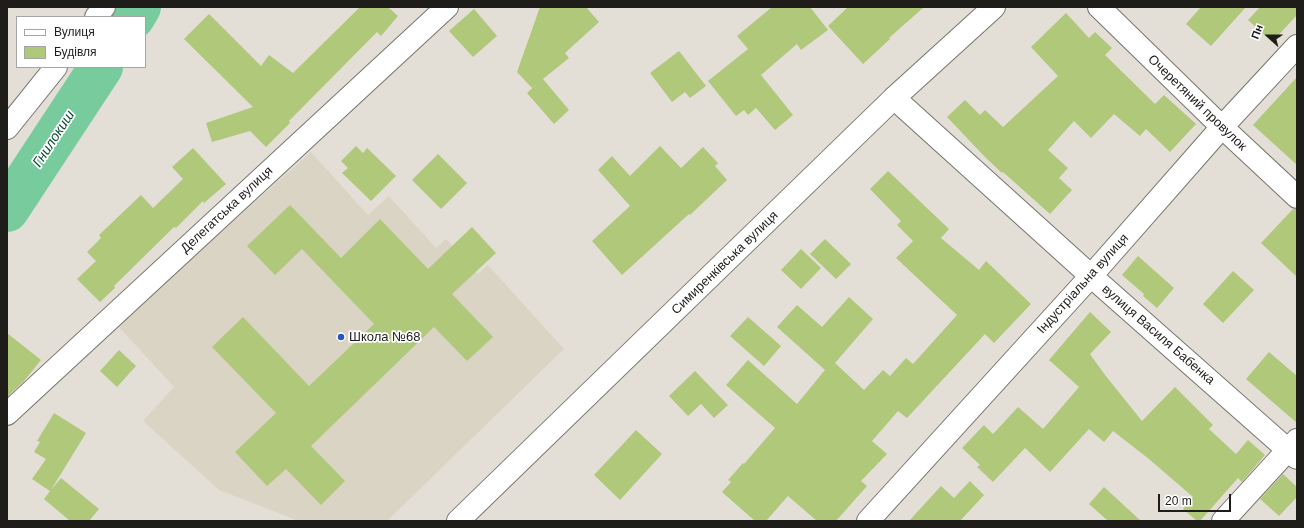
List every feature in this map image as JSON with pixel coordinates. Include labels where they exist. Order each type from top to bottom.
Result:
[{"type":"street","points":[[97,16],[104,7]]},
{"type":"street","name":"Делегатська вулиця","points":[[7,414],[447,7]]},
{"type":"street","name":"Симиренківська вулиця","points":[[458,521],[894,98],[994,7]]},
{"type":"street","name":"Очеретяний провулок","points":[[1099,7],[1222,128],[1297,197]]},
{"type":"street","name":"Індустріальна вулиця","points":[[868,521],[1091,276],[1297,46]]},
{"type":"street","points":[[7,128],[55,68]]},
{"type":"street","name":"вулиця Василя Бабенка","points":[[894,98],[1091,276],[1294,449]]},
{"type":"street","points":[[1223,521],[1294,449]]},
{"type":"shaded area","name":"Школа №68","points":[[311,152],[368,215],[389,196],[436,248],[446,239],[478,274],[488,265],[564,349],[387,521],[296,521],[219,490],[143,421],[174,387],[117,325]]},
{"type":"building","points":[[360,7],[388,7],[398,16],[381,36],[377,32],[289,121],[290,123],[266,147],[250,131],[212,142],[206,123],[253,107],[184,39],[209,14],[261,66],[269,55],[293,73]]},
{"type":"building","points":[[540,7],[586,7],[599,22],[565,53],[569,58],[543,79],[569,110],[554,124],[527,93],[542,79],[532,88],[517,72]]},
{"type":"building","points":[[772,7],[810,7],[828,30],[801,50],[797,44],[761,75],[793,115],[775,130],[756,108],[748,115],[744,110],[736,116],[708,81],[748,49],[737,36]]},
{"type":"building","points":[[848,7],[924,7],[889,38],[890,39],[863,64],[828,26]]},
{"type":"building","points":[[1201,7],[1246,7],[1211,46],[1186,24]]},
{"type":"building","points":[[1260,7],[1297,7],[1297,15],[1272,42],[1248,20]]},
{"type":"building","points":[[474,9],[497,36],[473,57],[449,31]]},
{"type":"building","points":[[1066,13],[1089,38],[1095,32],[1112,48],[1105,55],[1155,104],[1164,95],[1196,124],[1170,152],[1146,129],[1140,136],[1114,114],[1091,138],[1074,121],[1048,150],[1068,168],[1059,178],[1072,190],[1050,214],[985,157],[947,117],[965,100],[980,115],[985,110],[1003,127],[1058,76],[1031,47]]},
{"type":"building","points":[[679,51],[706,86],[690,98],[685,92],[672,102],[650,73]]},
{"type":"building","points":[[1297,77],[1297,165],[1253,125]]},
{"type":"building","points":[[356,146],[363,153],[367,148],[396,176],[371,201],[342,173],[348,168],[341,161]]},
{"type":"building","points":[[660,146],[681,168],[703,147],[718,163],[715,166],[727,180],[622,275],[592,241],[630,206],[598,170],[612,156],[630,176]]},
{"type":"building","points":[[193,148],[226,184],[204,203],[203,201],[176,228],[174,227],[114,286],[115,288],[100,302],[77,279],[96,261],[87,252],[101,238],[99,235],[141,195],[153,208],[183,179],[172,167]]},
{"type":"building","points":[[438,154],[467,183],[441,209],[412,180]]},
{"type":"building","points":[[888,171],[949,229],[941,238],[979,270],[986,261],[1031,304],[994,343],[985,334],[907,418],[898,411],[872,441],[887,454],[861,481],[867,486],[836,521],[817,521],[788,496],[766,521],[755,521],[722,492],[731,482],[728,480],[775,428],[726,385],[748,360],[797,404],[825,370],[777,327],[797,305],[822,327],[849,297],[873,319],[835,363],[864,390],[883,370],[890,376],[906,358],[913,364],[957,315],[896,258],[913,241],[897,225],[901,221],[870,189]]},
{"type":"building","points":[[290,205],[341,258],[380,219],[428,269],[472,227],[496,253],[452,294],[493,337],[467,361],[434,327],[311,446],[345,481],[321,505],[286,469],[267,486],[235,452],[276,413],[212,347],[243,317],[309,386],[374,324],[302,249],[275,275],[247,246]]},
{"type":"building","points":[[1293,209],[1297,209],[1297,277],[1261,243]]},
{"type":"building","points":[[825,239],[851,264],[836,279],[810,254]]},
{"type":"building","points":[[801,249],[821,268],[801,289],[781,270]]},
{"type":"building","points":[[1138,256],[1174,288],[1157,308],[1143,296],[1144,294],[1122,275]]},
{"type":"building","points":[[1233,271],[1254,290],[1223,323],[1203,304]]},
{"type":"building","points":[[1090,312],[1111,332],[1090,354],[1142,421],[1175,387],[1213,425],[1209,429],[1236,454],[1248,440],[1265,455],[1242,482],[1238,478],[1200,521],[1197,521],[1183,509],[1193,497],[1149,459],[1113,431],[1104,442],[1089,429],[1050,472],[1025,448],[993,482],[977,467],[980,465],[962,448],[984,425],[993,434],[1018,407],[1043,429],[1079,387],[1049,360]]},
{"type":"building","points":[[748,317],[781,346],[764,366],[730,336]]},
{"type":"building","points":[[7,333],[41,360],[24,381],[7,397]]},
{"type":"building","points":[[119,350],[136,366],[117,387],[100,371]]},
{"type":"building","points":[[1269,352],[1297,376],[1297,423],[1246,379]]},
{"type":"building","points":[[695,371],[728,405],[714,418],[701,404],[688,416],[669,396]]},
{"type":"building","points":[[54,413],[86,433],[51,490],[61,478],[99,509],[89,521],[70,521],[44,499],[50,491],[32,479],[46,459],[34,452],[40,442],[37,441]]},
{"type":"building","points":[[636,430],[662,454],[620,500],[594,475]]},
{"type":"building","points":[[1283,474],[1297,487],[1297,497],[1279,516],[1260,499]]},
{"type":"building","points":[[970,481],[984,495],[960,521],[909,521],[941,486],[954,498]]},
{"type":"building","points":[[1104,487],[1141,521],[1108,521],[1089,504]]},
{"type":"waterway","name":"Гнилокиш","points":[[134,16],[139,7]]},
{"type":"waterway","name":"Гнилокиш","points":[[7,210],[100,68]]},
{"type":"place","name":"Школа №68","points":[[341,337]]}]
